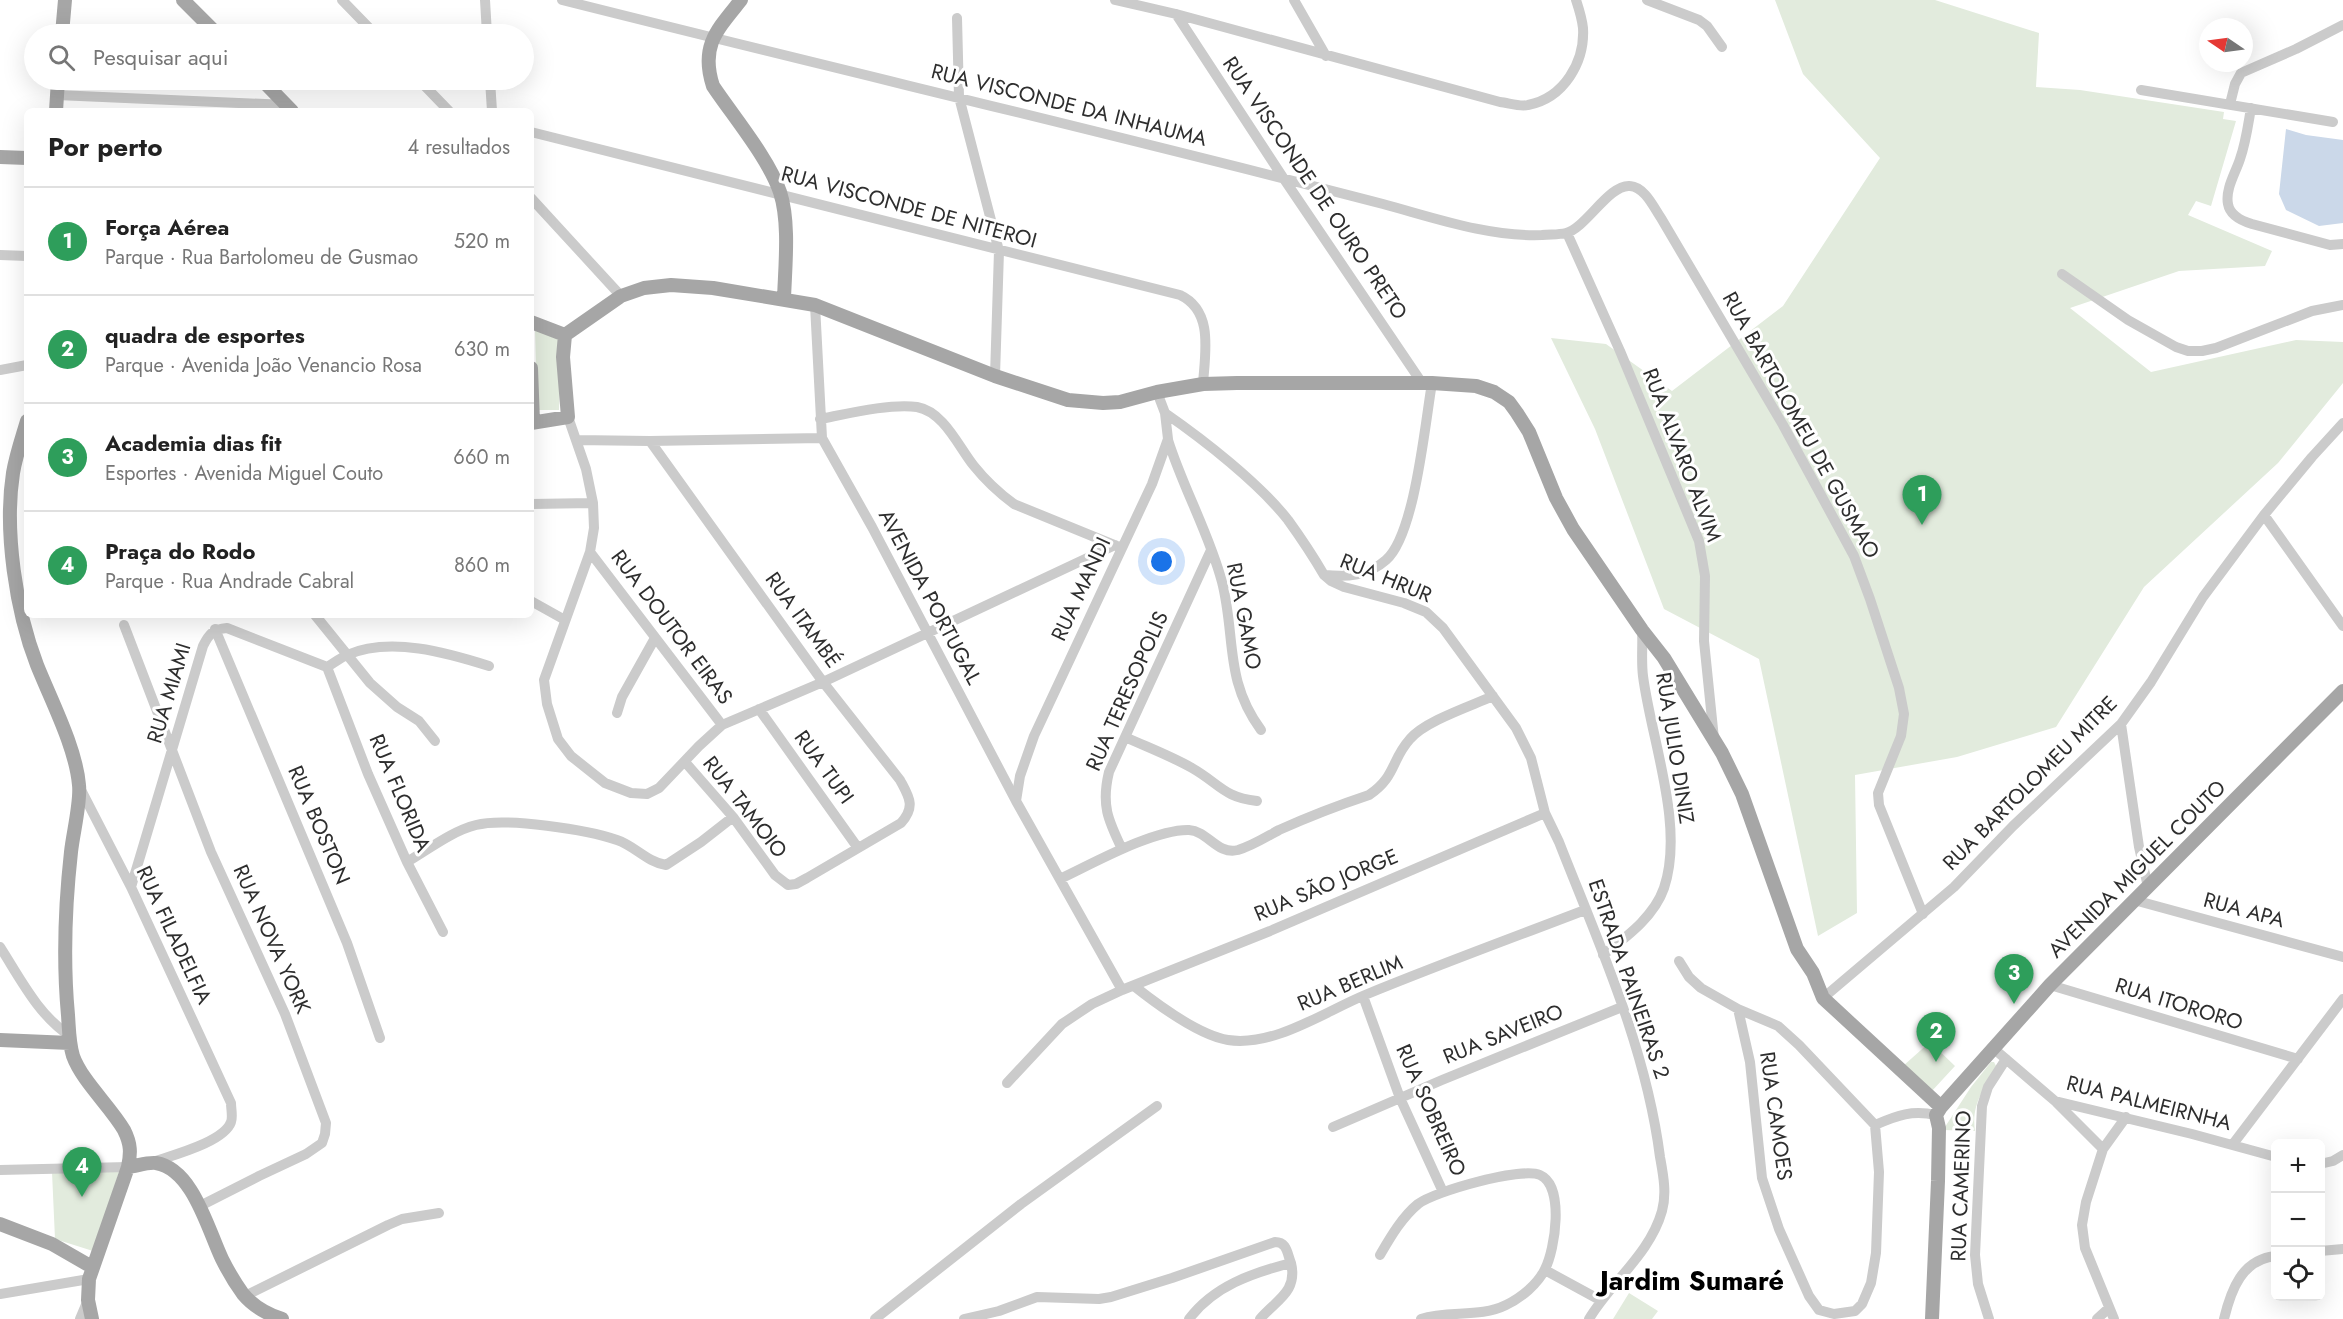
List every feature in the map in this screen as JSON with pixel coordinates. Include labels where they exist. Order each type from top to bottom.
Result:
[{"type":"main road","points":[[63,24],[65,0]]},
{"type":"main road","points":[[183,0],[207,24]]},
{"type":"main road","points":[[741,0],[712,38],[708,55],[708,70],[713,86],[771,171],[780,194],[784,220],[784,299]]},
{"type":"main road","points":[[56,108],[57,90]]},
{"type":"main road","points":[[272,90],[290,108]]},
{"type":"main road","points":[[0,157],[24,158]]},
{"type":"main road","points":[[534,423],[568,417],[563,357],[565,335],[621,296],[644,288],[671,285],[713,288],[815,305],[995,376],[1068,400],[1120,402],[1156,392],[1203,384],[1427,383],[1476,386],[1494,392],[1509,402],[1529,432],[1556,498],[1573,529],[1642,630],[1664,658],[1714,739],[1742,794],[1797,949],[1813,973],[1823,998],[1938,1111],[1938,1181],[1932,1319]]},
{"type":"main road","points":[[534,323],[565,335]]},
{"type":"main road","points":[[24,432],[13,474],[11,494],[16,590],[24,629],[65,735],[79,785],[68,877],[65,927],[66,991],[70,1040],[74,1058],[118,1120],[129,1140],[131,1152],[128,1167],[91,1273],[88,1300],[92,1319]]},
{"type":"main road","name":"AVENIDA MIGUEL COUTO","points":[[1938,1111],[2050,985],[2343,691]]},
{"type":"main road","points":[[0,1041],[70,1040]]},
{"type":"main road","points":[[128,1167],[153,1162],[172,1170],[200,1206],[221,1257],[244,1296],[270,1315],[282,1319]]},
{"type":"main road","points":[[0,1224],[52,1244],[91,1273]]},
{"type":"street","points":[[54,0],[65,0]]},
{"type":"street","points":[[342,0],[365,24]]},
{"type":"street","points":[[485,0],[486,24]]},
{"type":"street","name":"RUA VISCONDE DA INHAUMA","points":[[562,0],[958,97],[1487,232],[1531,235],[1567,233]]},
{"type":"street","points":[[1115,0],[1176,14],[1500,102],[1527,105],[1550,96],[1570,80],[1579,57],[1583,28],[1576,0]]},
{"type":"street","points":[[1294,0],[1326,56]]},
{"type":"street","points":[[1647,0],[1699,20],[1707,26],[1722,47]]},
{"type":"street","name":"RUA VISCONDE DE OURO PRETO","points":[[1176,14],[1284,179],[1427,383]]},
{"type":"street","points":[[957,18],[958,97],[999,251],[995,376]]},
{"type":"street","points":[[2230,104],[2235,84],[2241,73],[2343,25]]},
{"type":"street","points":[[429,90],[446,108]]},
{"type":"street","points":[[491,90],[492,108]]},
{"type":"street","points":[[2140,90],[2333,123]]},
{"type":"street","points":[[57,95],[290,108]]},
{"type":"street","points":[[2251,108],[2241,158],[2229,192],[2228,204],[2231,211],[2244,222],[2330,245],[2343,243]]},
{"type":"street","name":"RUA VISCONDE DE NITEROI","points":[[534,133],[1180,295],[1191,300],[1201,312],[1205,325],[1203,384]]},
{"type":"street","name":"RUA BARTOLOMEU DE GUSMAO","points":[[1567,233],[1580,225],[1597,207],[1623,187],[1631,186],[1642,192],[1662,218],[1783,425],[1854,556],[1899,688],[1904,714],[1901,736],[1878,793],[1879,805],[1923,914]]},
{"type":"street","points":[[534,201],[621,296]]},
{"type":"street","name":"RUA ALVARO ALVIM","points":[[1567,233],[1620,351],[1699,541],[1705,576],[1704,641],[1714,739]]},
{"type":"street","points":[[0,255],[24,256]]},
{"type":"street","points":[[2062,274],[2128,320],[2176,347],[2188,351],[2216,348],[2312,311],[2343,304]]},
{"type":"street","points":[[576,440],[822,438],[815,305]]},
{"type":"street","points":[[0,370],[24,366]]},
{"type":"street","points":[[1324,575],[1360,575],[1386,560],[1403,535],[1410,510],[1427,383]]},
{"type":"street","name":"RUA MANDI","points":[[1016,801],[1020,776],[1034,736],[1119,547],[1152,484],[1168,440],[1165,413],[1156,392]]},
{"type":"street","points":[[820,419],[899,407],[916,407],[929,411],[950,432],[985,479],[1007,499],[1035,513],[1119,547]]},
{"type":"street","name":"RUA HRUR","points":[[1165,413],[1197,436],[1259,490],[1287,519],[1324,575],[1344,586],[1404,603],[1426,612],[1443,628],[1516,728],[1531,758],[1545,813]]},
{"type":"street","points":[[568,417],[586,469],[593,503],[594,528],[590,552],[544,680],[550,720],[558,739],[571,756],[605,783],[631,793],[647,794],[659,789],[722,725],[823,682],[1119,547]]},
{"type":"street","name":"RUA BARTOLOMEU MITRE","points":[[1823,998],[1954,887],[2013,826],[2121,724],[2151,682],[2204,597],[2264,515],[2343,423]]},
{"type":"street","name":"AVENIDA PORTUGAL","points":[[822,438],[872,527],[1016,801],[1122,990]]},
{"type":"street","name":"RUA GAMO","points":[[1168,440],[1177,469],[1211,550],[1223,590],[1235,678],[1249,713],[1262,730]]},
{"type":"street","name":"RUA ITAMBÉ","points":[[650,441],[823,682],[900,780],[907,793],[910,808],[908,815],[901,823],[858,848]]},
{"type":"street","points":[[534,504],[593,503]]},
{"type":"street","points":[[2264,515],[2343,626]]},
{"type":"street","name":"RUA TERESOPOLIS","points":[[1122,849],[1110,825],[1104,804],[1109,772],[1211,550]]},
{"type":"street","name":"RUA DOUTOR EIRAS","points":[[590,552],[722,725]]},
{"type":"street","points":[[534,603],[565,620]]},
{"type":"street","points":[[318,618],[349,654],[370,683],[397,707],[419,721],[435,741]]},
{"type":"street","name":"RUA NOVA YORK","points":[[124,625],[211,852],[285,1014],[326,1123],[322,1143],[306,1154],[200,1206]]},
{"type":"street","name":"RUA MIAMI","points":[[131,887],[203,646],[215,629],[227,628],[242,632],[327,667]]},
{"type":"street","name":"RUA BOSTON","points":[[215,629],[347,943],[380,1038]]},
{"type":"street","name":"RUA JULIO DINIZ","points":[[1603,955],[1635,930],[1656,905],[1664,889],[1670,844],[1668,804],[1643,676],[1642,630]]},
{"type":"street","points":[[617,713],[628,686],[655,638]]},
{"type":"street","points":[[327,667],[349,654],[378,648],[411,647],[449,653],[489,666]]},
{"type":"street","name":"RUA FLORIDA","points":[[327,667],[368,774],[407,861],[443,932]]},
{"type":"street","points":[[1060,879],[1122,849],[1167,833],[1192,830],[1204,835],[1221,849],[1238,850],[1278,831],[1369,795],[1390,776],[1404,746],[1420,729],[1493,696]]},
{"type":"street","name":"RUA TUPI","points":[[759,710],[858,848]]},
{"type":"street","points":[[2121,724],[2139,847],[2148,887]]},
{"type":"street","points":[[1125,737],[1190,767],[1228,794],[1257,801]]},
{"type":"street","name":"RUA TAMOIO","points":[[685,762],[733,817],[775,876],[788,885],[796,884],[858,848]]},
{"type":"street","name":"RUA FILADELFIA","points":[[79,785],[131,887],[231,1103],[232,1121],[216,1139],[153,1162]]},
{"type":"street","name":"ESTRADA PAINEIRAS 2","points":[[1545,813],[1586,910],[1638,1051],[1659,1145],[1665,1191],[1663,1210],[1651,1235],[1636,1260],[1600,1300],[1589,1319]]},
{"type":"street","name":"RUA SÃO JORGE","points":[[1007,1083],[1062,1024],[1092,1004],[1270,931],[1545,813]]},
{"type":"street","points":[[407,861],[463,830],[491,822],[555,827],[619,840],[651,860],[666,865],[733,817]]},
{"type":"street","name":"RUA APA","points":[[2134,900],[2343,957]]},
{"type":"street","name":"RUA BERLIM","points":[[1134,986],[1163,1008],[1197,1028],[1227,1040],[1255,1040],[1301,1025],[1363,996],[1586,910]]},
{"type":"street","points":[[0,947],[46,1017],[70,1040]]},
{"type":"street","name":"RUA CAMOES","points":[[1679,961],[1689,977],[1701,988],[1738,1009],[1778,1026],[1799,1044],[1875,1125],[1880,1172],[1879,1215],[1871,1283],[1862,1305],[1855,1311],[1834,1314],[1819,1310],[1809,1296],[1779,1229],[1762,1178],[1750,1062],[1738,1009]]},
{"type":"street","name":"RUA ITORORO","points":[[2050,985],[2298,1059]]},
{"type":"street","name":"RUA SOBREIRO","points":[[1363,996],[1400,1098],[1443,1192],[1510,1174],[1530,1173],[1540,1175],[1548,1181],[1553,1191],[1556,1222],[1551,1253],[1545,1270],[1531,1289],[1505,1306],[1482,1312],[1438,1315],[1420,1319]]},
{"type":"street","points":[[2233,1144],[2343,999]]},
{"type":"street","name":"RUA SAVEIRO","points":[[1333,1127],[1622,1006]]},
{"type":"street","name":"RUA PALMEIRNHA","points":[[1993,1048],[2055,1101],[2126,1117],[2271,1155]]},
{"type":"street","name":"RUA CAMERINO","points":[[1989,1319],[1978,1284],[1975,1255],[1982,1106],[1988,1087],[2006,1059]]},
{"type":"street","points":[[2055,1101],[2103,1149]]},
{"type":"street","points":[[875,1319],[1021,1204],[1157,1106]]},
{"type":"street","points":[[1875,1125],[1895,1116],[1938,1111]]},
{"type":"street","points":[[2097,1319],[2112,1314],[2085,1248],[2082,1225],[2086,1202],[2103,1149],[2126,1117]]},
{"type":"street","points":[[2325,1163],[2343,1155]]},
{"type":"street","points":[[0,1170],[128,1167]]},
{"type":"street","points":[[1380,1255],[1396,1229],[1417,1205],[1443,1192]]},
{"type":"street","points":[[244,1296],[402,1219],[439,1213]]},
{"type":"street","points":[[964,1319],[999,1311],[1037,1297],[1099,1299],[1111,1297],[1275,1242],[1285,1246],[1293,1273],[1291,1286],[1282,1299],[1260,1319]]},
{"type":"street","points":[[2325,1251],[2343,1249]]},
{"type":"street","points":[[2224,1319],[2237,1280],[2245,1271],[2266,1257],[2271,1256]]},
{"type":"street","points":[[1189,1319],[1208,1298],[1223,1287],[1254,1274],[1291,1263]]},
{"type":"street","points":[[1545,1270],[1600,1300]]},
{"type":"street","points":[[0,1294],[91,1273]]},
{"type":"street","points":[[2229,1299],[2232,1319]]},
{"type":"street","points":[[80,1319],[88,1300]]},
{"type":"shaded area","points":[[1775,0],[1935,0],[2039,33],[2036,87],[2080,90],[2224,112],[2223,119],[2236,121],[2211,206],[2196,201],[2188,215],[2272,251],[2265,266],[2179,271],[2070,308],[2151,372],[2296,340],[2343,342],[2343,383],[2278,463],[2144,587],[2056,727],[1957,757],[1855,775],[1857,913],[1818,936],[1759,659],[1664,609],[1595,429],[1551,338],[1606,344],[1672,391],[1783,306],[1880,158],[1803,74]]},
{"type":"shaded area","points":[[535,329],[561,340],[559,410],[537,410]]},
{"type":"shaded area","points":[[1930,1042],[1955,1066],[1931,1092],[1903,1066]]},
{"type":"shaded area","points":[[1991,1062],[1994,1062],[1996,1066],[1977,1105],[1975,1131],[1943,1130],[1971,1087]]},
{"type":"shaded area","points":[[52,1172],[119,1172],[93,1251],[55,1239]]},
{"type":"shaded area","points":[[1629,1293],[1658,1311],[1652,1319],[1613,1319]]},
{"type":"water","points":[[2286,129],[2306,135],[2343,140],[2343,223],[2319,226],[2286,210],[2279,194]]},
{"type":"place","name":"Força Aérea","points":[[1922,525]]},
{"type":"place","name":"Academia dias fit","points":[[2014,1004]]},
{"type":"place","name":"quadra de esportes","points":[[1936,1062]]},
{"type":"place","name":"Praça do Rodo","points":[[82,1197]]},
{"type":"district","name":"Jardim Sumaré","points":[[1692,1280]]}]
